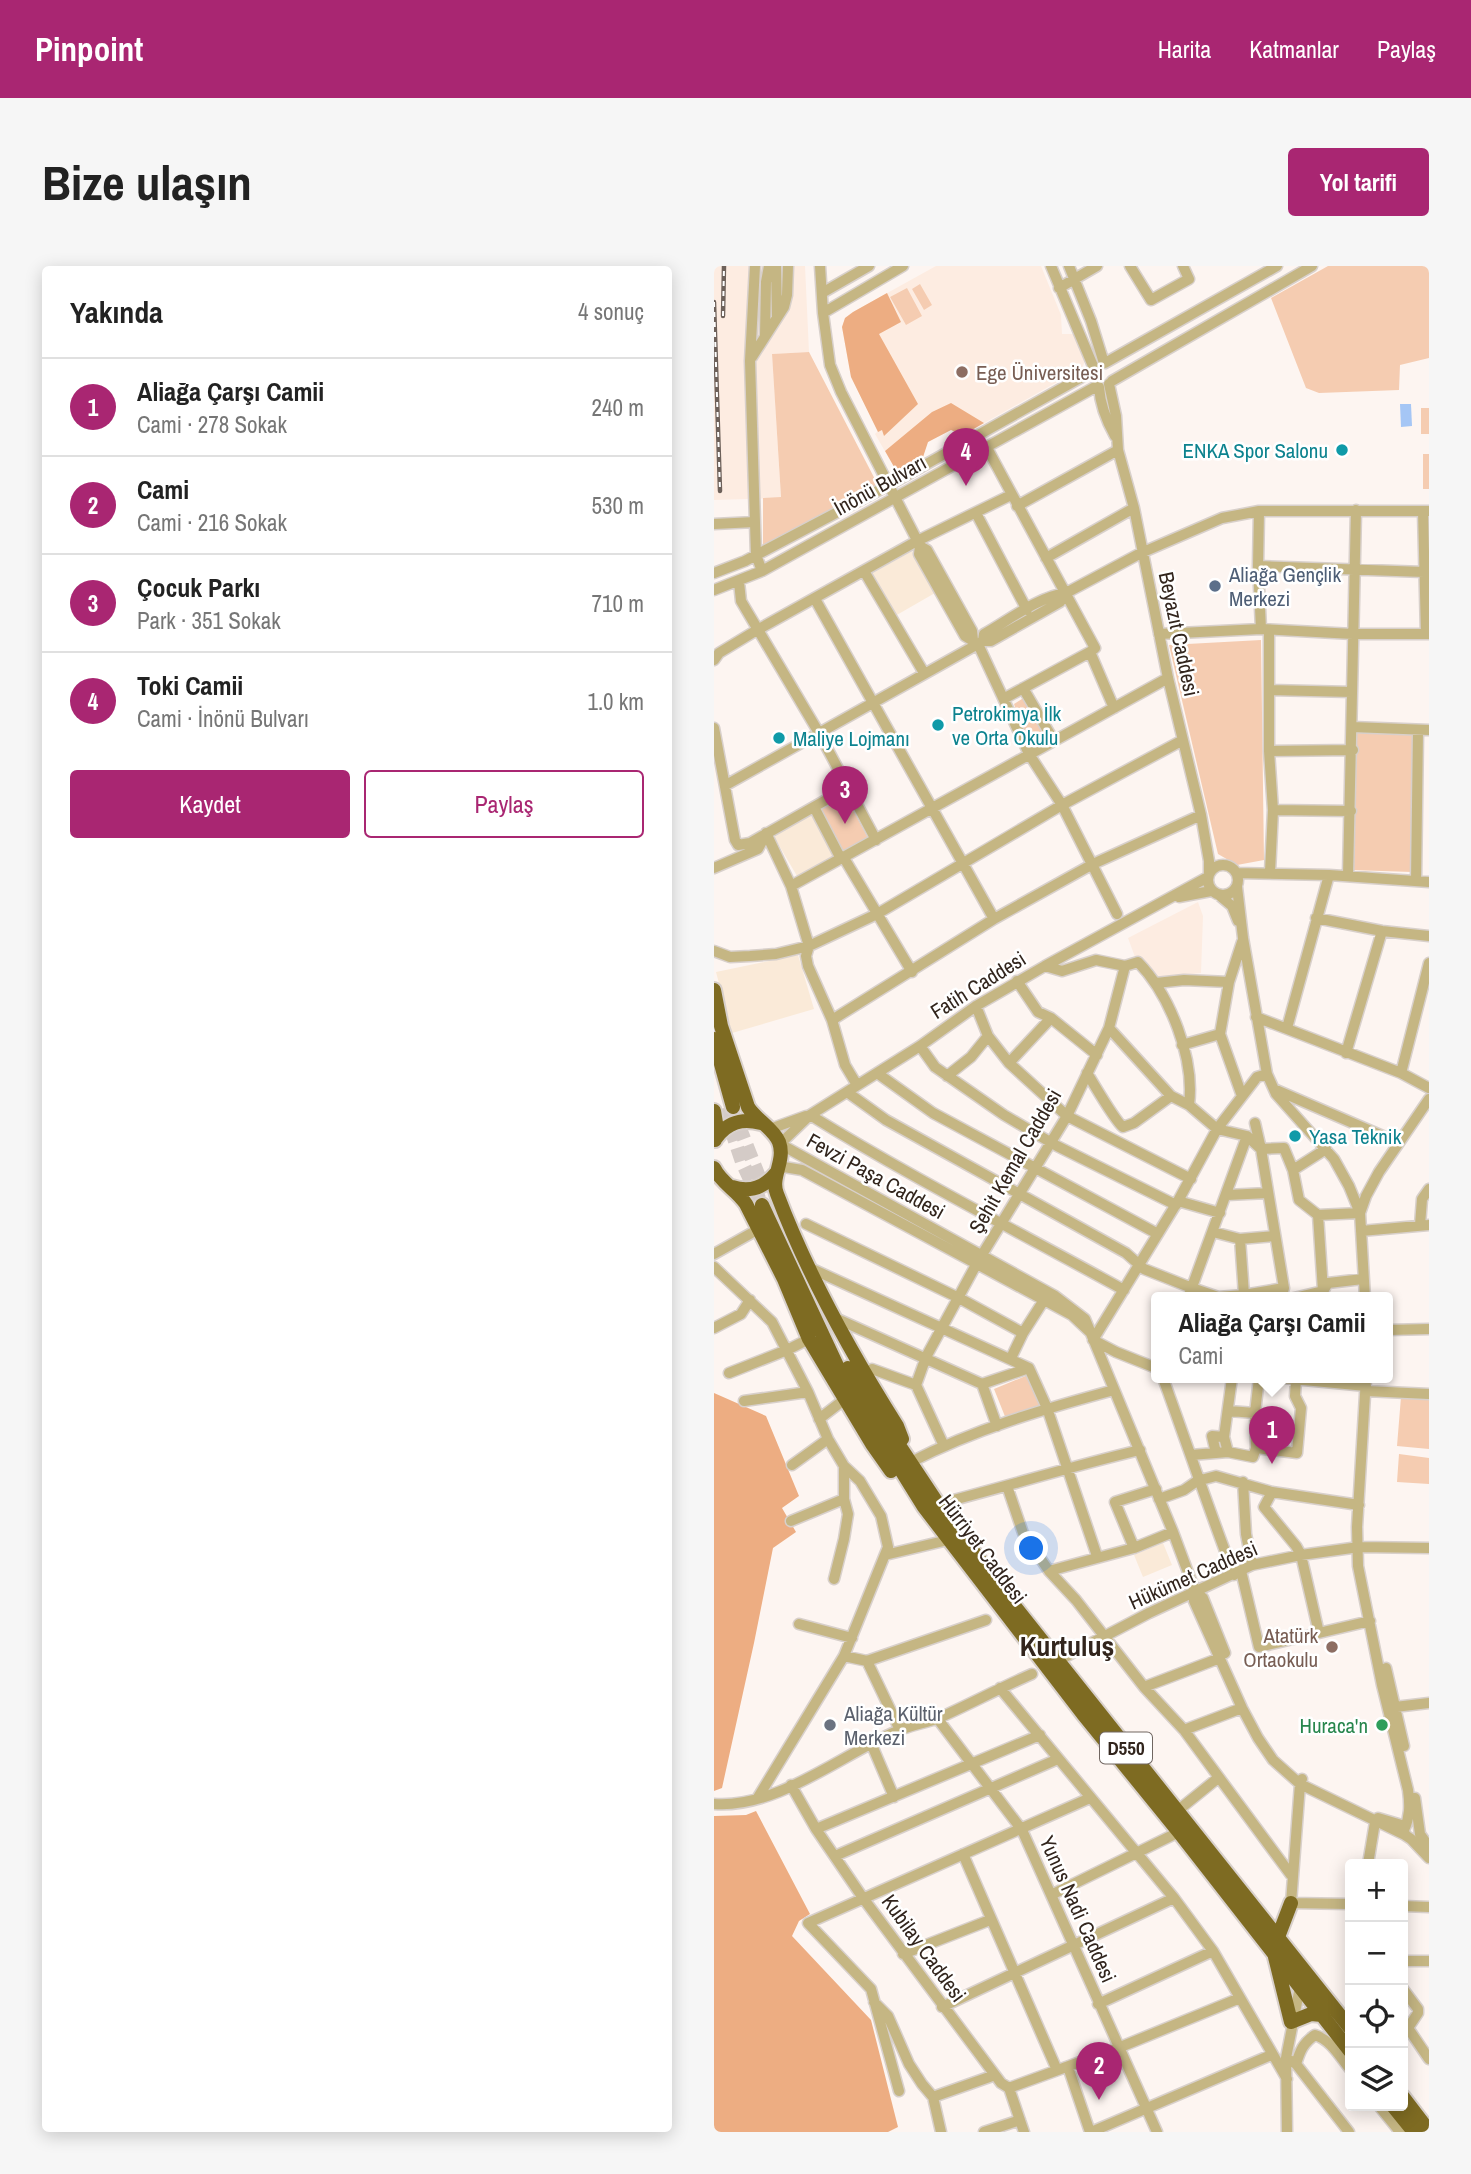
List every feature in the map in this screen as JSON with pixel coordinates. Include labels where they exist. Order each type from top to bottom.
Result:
[{"type":"highway","points":[[714,989],[721,1026],[748,1107],[780,1144],[780,1164],[775,1191],[834,1317],[897,1426],[911,1462]]},
{"type":"highway","points":[[714,1039],[724,1109],[715,1140]]},
{"type":"highway","points":[[714,1070],[724,1109]]},
{"type":"highway","points":[[715,1140],[722,1130],[741,1120],[766,1126]]},
{"type":"highway","points":[[714,1168],[723,1182],[738,1193],[746,1204],[784,1279],[808,1339],[872,1444],[912,1501],[939,1528]]},
{"type":"highway","points":[[723,1182],[751,1190],[770,1181],[777,1172]]},
{"type":"highway","name":"Hürriyet Caddesi","points":[[1345,2022],[1011,1603],[938,1504],[875,1411],[831,1337],[765,1204],[839,1370],[939,1528],[1348,2048]]},
{"type":"highway","points":[[1260,1916],[1274,1917],[1291,1903]]},
{"type":"highway","points":[[1291,1903],[1283,1943],[1275,1957],[1292,2022],[1311,2014],[1322,2015]]},
{"type":"highway","points":[[1300,1987],[1305,1970]]},
{"type":"highway","points":[[1408,2104],[1429,2132]]},
{"type":"highway","points":[[1398,2111],[1414,2132]]},
{"type":"street","points":[[755,266],[750,361],[756,555],[762,571]]},
{"type":"street","points":[[765,336],[769,266]]},
{"type":"street","points":[[776,266],[777,318]]},
{"type":"street","points":[[750,361],[777,318],[787,295],[788,266]]},
{"type":"street","points":[[820,266],[830,365],[896,497],[918,544],[919,554],[965,636],[978,641],[991,641],[1060,602],[1066,593]]},
{"type":"street","points":[[822,293],[869,266]]},
{"type":"street","points":[[823,313],[903,266]]},
{"type":"street","points":[[1051,266],[1059,288],[1098,366],[1112,371],[1104,384],[1092,383],[1098,366],[1075,279],[1069,266]]},
{"type":"street","points":[[1059,288],[1097,266]]},
{"type":"street","points":[[1130,266],[1152,300],[1189,279],[1182,266]]},
{"type":"street","name":"İnönü Bulvarı","points":[[715,573],[756,555],[889,485],[1277,266]]},
{"type":"street","name":"İnönü Bulvarı","points":[[714,590],[762,571],[1104,384],[1312,266]]},
{"type":"street","name":"Beyazıt Caddesi","points":[[1104,384],[1100,398],[1117,444],[1134,508],[1168,678],[1201,815],[1208,875]]},
{"type":"street","points":[[1017,506],[1117,444]]},
{"type":"street","points":[[987,448],[1095,648],[1005,698]]},
{"type":"street","points":[[714,660],[719,653],[757,630],[863,571],[1011,495]]},
{"type":"street","points":[[1046,558],[1134,508]]},
{"type":"street","points":[[1259,510],[1258,566],[1270,691],[1269,751],[1273,810],[1270,872]]},
{"type":"street","points":[[726,785],[874,704],[1027,610],[1057,594],[1066,593],[1141,553],[1222,518],[1259,510],[1426,511],[1424,572],[1427,634],[1353,634],[1265,629],[1159,634]]},
{"type":"street","points":[[1348,876],[1353,750],[1356,510]]},
{"type":"street","points":[[976,513],[1027,610]]},
{"type":"street","points":[[714,524],[755,522]]},
{"type":"street","points":[[1258,566],[1424,572]]},
{"type":"street","points":[[863,571],[924,673]]},
{"type":"street","points":[[739,582],[741,601],[819,733],[876,840]]},
{"type":"street","points":[[815,599],[994,919]]},
{"type":"street","points":[[978,641],[1029,754],[1062,805],[1117,914]]},
{"type":"street","points":[[1090,652],[1114,708]]},
{"type":"street","points":[[791,886],[1168,678]]},
{"type":"street","points":[[1023,688],[1054,741]]},
{"type":"street","points":[[1270,691],[1352,692]]},
{"type":"street","points":[[1352,727],[1424,730],[1416,881]]},
{"type":"street","points":[[714,728],[734,840],[738,845],[750,843],[849,788]]},
{"type":"street","points":[[714,951],[730,957],[750,957],[809,946],[877,914],[1062,805],[1183,740]]},
{"type":"street","points":[[1269,751],[1353,750]]},
{"type":"street","points":[[814,807],[912,972]]},
{"type":"street","points":[[1273,810],[1351,811]]},
{"type":"street","points":[[832,1020],[994,919],[1093,864],[1201,815]]},
{"type":"street","points":[[714,868],[758,849],[766,834]]},
{"type":"street","points":[[766,834],[791,886],[809,946],[806,956],[808,966],[832,1020],[845,1065],[858,1085]]},
{"type":"street","points":[[1205,836],[1213,855],[1235,876],[1267,1074],[1273,1088],[1326,1149],[1349,1186],[1360,1213],[1364,1292]]},
{"type":"street","name":"Fatih Caddesi","points":[[780,1144],[810,1115],[976,1006],[1017,981],[1172,898],[1208,875],[1218,865],[1235,876],[1282,873]]},
{"type":"street","name":"Fatih Caddesi","points":[[1235,876],[1270,872],[1429,882]]},
{"type":"street","points":[[1208,875],[1216,893],[1232,906],[1243,938],[1229,982],[1220,1034],[1242,1096]]},
{"type":"street","points":[[1287,1028],[1329,875]]},
{"type":"street","name":"Fatih Caddesi","points":[[1172,898],[1231,894],[1235,876]]},
{"type":"street","points":[[1316,918],[1382,931],[1429,936]]},
{"type":"street","points":[[1346,1053],[1382,931]]},
{"type":"street","points":[[1045,966],[1062,971],[1096,960],[1125,966],[1138,962],[1156,983],[1171,1011],[1189,1078],[1189,1105]]},
{"type":"street","points":[[1401,1073],[1429,963]]},
{"type":"street","name":"Şehit Kemal Caddesi","points":[[916,1385],[926,1357],[980,1259],[1067,1116],[1108,1028],[1125,966]]},
{"type":"street","points":[[1017,981],[1038,1012],[1051,1018],[1097,1055]]},
{"type":"street","points":[[1156,983],[1229,982]]},
{"type":"street","points":[[976,1006],[988,1036],[1009,1063],[1067,1116],[1191,1179]]},
{"type":"street","points":[[1256,1017],[1401,1073],[1429,1088]]},
{"type":"street","points":[[1009,1063],[1051,1018]]},
{"type":"street","points":[[1108,1028],[1171,1096],[1189,1105],[1217,1129],[1247,1136],[1261,1149],[1284,1148],[1293,1170],[1299,1200],[1318,1215],[1360,1213]]},
{"type":"street","points":[[1182,1045],[1220,1034]]},
{"type":"street","points":[[947,1076],[971,1057],[988,1036]]},
{"type":"street","points":[[920,1045],[935,1067],[947,1076],[1004,1115],[1051,1142],[1177,1203],[1220,1213]]},
{"type":"street","points":[[877,1073],[933,1113],[1158,1234]]},
{"type":"street","points":[[1087,1073],[1111,1109],[1116,1122],[1123,1126],[1133,1123],[1171,1096]]},
{"type":"street","points":[[1151,1366],[1116,1352],[1092,1336],[1139,1266],[1191,1179],[1217,1129],[1257,1077],[1267,1074]]},
{"type":"street","points":[[1273,1088],[1399,1143]]},
{"type":"street","points":[[847,1092],[886,1120],[1126,1253],[1139,1266],[1188,1292]]},
{"type":"street","points":[[1360,1213],[1372,1184],[1429,1099]]},
{"type":"street","points":[[810,1115],[916,1178],[1124,1290]]},
{"type":"street","name":"Fatih Caddesi","points":[[766,1126],[810,1115]]},
{"type":"street","points":[[1255,1124],[1282,1292]]},
{"type":"street","points":[[1190,1292],[1247,1136]]},
{"type":"street","name":"Fevzi Paşa Caddesi","points":[[780,1144],[1072,1315],[1092,1336]]},
{"type":"street","points":[[1293,1170],[1326,1149]]},
{"type":"street","name":"Fevzi Paşa Caddesi","points":[[777,1172],[784,1167],[802,1170],[1076,1310],[1089,1325],[1173,1532],[1195,1591],[1195,1601],[1258,1738],[1273,1760],[1301,1781],[1376,1820],[1411,1831],[1428,1856]]},
{"type":"street","points":[[1361,1231],[1425,1225],[1422,1199],[1429,1189]]},
{"type":"street","points":[[1227,1195],[1268,1192]]},
{"type":"street","points":[[1318,1215],[1325,1292]]},
{"type":"street","points":[[806,1224],[959,1298],[1023,1333]]},
{"type":"street","points":[[714,1254],[757,1230]]},
{"type":"street","points":[[1213,1231],[1240,1239],[1275,1236]]},
{"type":"street","points":[[1240,1239],[1244,1292]]},
{"type":"street","points":[[714,1267],[772,1322],[808,1392],[828,1439],[844,1466],[860,1481],[881,1516],[888,1547],[844,1656],[757,1799]]},
{"type":"street","points":[[810,1268],[1029,1368],[1047,1408],[1097,1556]]},
{"type":"street","points":[[1326,1292],[1328,1283],[1363,1279]]},
{"type":"street","points":[[714,1328],[736,1318],[745,1310],[750,1300]]},
{"type":"street","points":[[1011,1358],[1044,1300]]},
{"type":"street","points":[[834,1317],[982,1384],[1029,1368]]},
{"type":"street","points":[[1393,1330],[1429,1329]]},
{"type":"street","points":[[730,1373],[808,1339]]},
{"type":"street","points":[[873,1368],[916,1385],[944,1446]]},
{"type":"street","points":[[1165,1383],[1198,1481],[1238,1573],[1259,1647],[1370,1621]]},
{"type":"street","points":[[1228,1452],[1224,1437],[1232,1383]]},
{"type":"street","points":[[1191,1455],[1228,1452],[1253,1457],[1256,1448],[1255,1413],[1258,1383]]},
{"type":"street","points":[[1256,1448],[1297,1452],[1301,1408],[1295,1396],[1296,1383]]},
{"type":"street","points":[[982,1384],[997,1426]]},
{"type":"street","points":[[1411,1831],[1395,1707],[1359,1547],[1357,1527],[1366,1385],[1429,1394]]},
{"type":"street","points":[[911,1462],[944,1446],[1047,1408],[1114,1390]]},
{"type":"street","points":[[744,1401],[808,1392]]},
{"type":"street","points":[[819,1419],[845,1399]]},
{"type":"street","points":[[1229,1411],[1255,1413]]},
{"type":"street","points":[[1216,1453],[1212,1436],[1224,1437]]},
{"type":"street","points":[[792,1465],[828,1439]]},
{"type":"street","points":[[938,1504],[1068,1467],[1140,1450]]},
{"type":"street","points":[[834,1579],[848,1514],[844,1499],[844,1466]]},
{"type":"street","points":[[1134,1548],[1115,1503],[1184,1490],[1198,1481],[1216,1476],[1272,1492],[1359,1505]]},
{"type":"street","points":[[1243,1482],[1246,1534],[1252,1565]]},
{"type":"street","points":[[1007,1486],[1023,1533],[1049,1571],[1076,1600],[1144,1687],[1184,1730],[1291,1875]]},
{"type":"street","points":[[1272,1492],[1264,1507],[1301,1555],[1319,1633]]},
{"type":"street","points":[[790,1521],[844,1499]]},
{"type":"street","points":[[1049,1571],[1134,1548],[1173,1532]]},
{"type":"street","points":[[885,1555],[948,1540]]},
{"type":"street","points":[[1359,1547],[1358,1566],[1382,1685],[1408,1790],[1411,1831]]},
{"type":"street","name":"Hükümet Caddesi","points":[[1063,1658],[1252,1565],[1359,1547],[1429,1548]]},
{"type":"street","name":"Fevzi Paşa Caddesi","points":[[1195,1591],[1203,1598],[1261,1735],[1301,1781]]},
{"type":"street","points":[[844,1656],[867,1661],[986,1619]]},
{"type":"street","points":[[799,1624],[852,1638]]},
{"type":"street","points":[[1144,1687],[1220,1658]]},
{"type":"street","points":[[867,1661],[900,1730]]},
{"type":"street","points":[[714,1804],[748,1803],[791,1785],[871,1743],[937,1718],[1032,1674]]},
{"type":"street","points":[[1000,1688],[1138,1852],[1213,1951],[1287,2079]]},
{"type":"street","points":[[1395,1707],[1429,1703]]},
{"type":"street","points":[[1184,1730],[1242,1708]]},
{"type":"street","name":"Yunus Nadi Caddesi","points":[[937,1718],[1022,1830],[1157,2132]]},
{"type":"street","points":[[817,1829],[1040,1735]]},
{"type":"street","points":[[871,1743],[894,1797]]},
{"type":"street","points":[[835,1856],[1058,1759]]},
{"type":"street","points":[[1176,1812],[1218,1778]]},
{"type":"street","points":[[1301,1781],[1291,1875],[1291,1903],[1345,1905]]},
{"type":"street","name":"Kubilay Caddesi","points":[[791,1785],[817,1829],[903,1954],[995,2075],[1009,2088],[1024,2132]]},
{"type":"street","points":[[1369,1859],[1376,1820],[1401,1812],[1406,1805],[1408,1790]]},
{"type":"street","points":[[899,2091],[871,1989],[808,1923],[1090,1798]]},
{"type":"street","points":[[1051,1895],[1179,1832]]},
{"type":"street","points":[[963,1854],[1012,1972],[1091,2132],[1271,2055]]},
{"type":"street","points":[[942,2007],[1174,1898]]},
{"type":"street","points":[[1408,1906],[1429,1907]]},
{"type":"street","points":[[903,1954],[990,1920]]},
{"type":"street","points":[[1098,2004],[1213,1951]]},
{"type":"street","points":[[1408,1961],[1429,1961]]},
{"type":"street","points":[[1285,2132],[1286,2058],[1300,1987]]},
{"type":"street","points":[[1408,1996],[1418,2009],[1408,2028],[1429,2059]]},
{"type":"street","points":[[1009,2088],[1118,2048],[1240,1997]]},
{"type":"street","points":[[874,2001],[888,2016],[909,2064],[933,2096],[941,2132]]},
{"type":"street","points":[[1296,2064],[1301,2049],[1307,2040],[1315,2035],[1330,2043],[1345,2062]]},
{"type":"street","points":[[1286,2058],[1296,2064],[1349,2132]]},
{"type":"street","points":[[933,2096],[995,2075]]},
{"type":"street","points":[[1383,2111],[1400,2132]]},
{"type":"street","points":[[984,2132],[1020,2120]]},
{"type":"shaded area","points":[[714,266],[805,266],[809,352],[772,354],[781,498],[714,500]]},
{"type":"shaded area","name":"Ege Üniversitesi","points":[[936,266],[1041,266],[1061,315],[1062,334],[1077,334],[1087,356],[1082,368],[963,435],[951,430],[928,442],[923,457],[897,472],[875,434],[878,431],[851,377],[842,327],[845,318],[853,312]]},
{"type":"shaded area","points":[[1328,266],[1429,266],[1429,358],[1400,365],[1399,390],[1319,393],[1306,388],[1271,298]]},
{"type":"shaded area","points":[[920,284],[932,305],[924,310],[912,289]]},
{"type":"shaded area","points":[[907,288],[922,316],[906,325],[890,297]]},
{"type":"shaded area","points":[[887,293],[901,322],[879,334],[918,404],[884,436],[882,430],[878,432],[851,377],[842,327],[845,318]]},
{"type":"shaded area","points":[[809,352],[879,487],[763,546],[763,498],[781,497],[772,354]]},
{"type":"shaded area","points":[[951,403],[984,423],[963,435],[951,430],[928,442],[923,457],[897,472],[885,451],[932,412]]},
{"type":"shaded area","points":[[1421,408],[1429,408],[1429,434],[1421,434]]},
{"type":"shaded area","points":[[1423,454],[1429,454],[1429,489],[1423,489]]},
{"type":"shaded area","points":[[912,551],[935,593],[895,616],[871,574]]},
{"type":"shaded area","points":[[1261,640],[1264,860],[1237,865],[1218,854],[1169,645]]},
{"type":"shaded area","points":[[1025,697],[1049,741],[1029,748],[1014,704]]},
{"type":"shaded area","points":[[1357,731],[1417,733],[1412,872],[1352,870]]},
{"type":"shaded area","points":[[845,795],[869,840],[844,853],[820,808]]},
{"type":"shaded area","points":[[811,814],[838,858],[800,881],[774,837]]},
{"type":"shaded area","points":[[1198,902],[1203,916],[1201,973],[1159,978],[1135,957],[1128,938]]},
{"type":"shaded area","points":[[798,955],[814,1009],[732,1033],[716,972]]},
{"type":"shaded area","points":[[1028,1375],[1041,1405],[1006,1419],[994,1389]]},
{"type":"shaded area","points":[[714,1393],[766,1416],[799,1496],[782,1508],[796,1532],[773,1548],[722,1788],[714,1791]]},
{"type":"shaded area","points":[[1401,1397],[1429,1399],[1429,1449],[1397,1446]]},
{"type":"shaded area","points":[[1399,1454],[1429,1458],[1429,1484],[1397,1482]]},
{"type":"shaded area","points":[[1163,1543],[1172,1565],[1143,1577],[1134,1555]]},
{"type":"shaded area","points":[[756,1811],[810,1914],[799,1921],[792,1936],[871,2020],[898,2127],[888,2132],[714,2132],[714,1816],[746,1815]]},
{"type":"water","points":[[1400,404],[1411,404],[1412,426],[1401,427]]},
{"type":"tunnel","points":[[724,1108],[742,1162],[762,1205]]},
{"type":"tunnel","points":[[739,1126],[765,1192]]},
{"type":"railway","points":[[723,316],[724,266]]},
{"type":"railway","points":[[714,302],[720,491]]},
{"type":"place","name":"Ege Üniversitesi","points":[[962,372]]},
{"type":"place","name":"ENKA Spor Salonu","points":[[1342,450]]},
{"type":"place","name":"Toki Camii","points":[[966,486]]},
{"type":"place","name":"Aliağa Gençlik Merkezi","points":[[1215,586]]},
{"type":"place","name":"Petrokimya İlk ve Orta Okulu","points":[[938,725]]},
{"type":"place","name":"Maliye Lojmanı","points":[[779,738]]},
{"type":"place","name":"Çocuk Parkı","points":[[845,824]]},
{"type":"place","name":"Yasa Teknik","points":[[1295,1136]]},
{"type":"place","name":"Aliağa Çarşı Camii","points":[[1272,1464]]},
{"type":"place","name":"Atatürk Ortaokulu","points":[[1332,1647]]},
{"type":"place","name":"Aliağa Kültür Merkezi","points":[[830,1725]]},
{"type":"place","name":"Huraca'n","points":[[1382,1725]]},
{"type":"place","name":"Cami","points":[[1099,2100]]},
{"type":"district","name":"Kurtuluş","points":[[1067,1646]]}]
